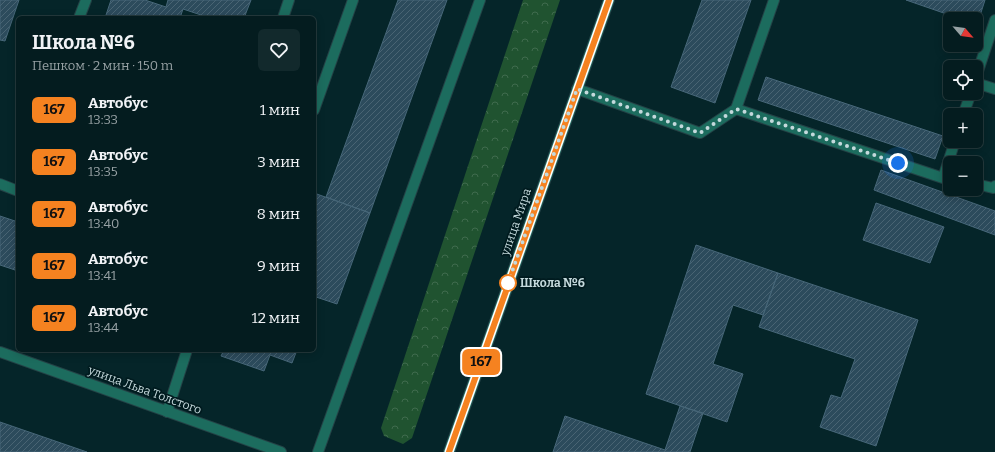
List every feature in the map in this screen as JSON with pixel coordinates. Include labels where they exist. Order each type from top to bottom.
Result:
[{"type":"main road","name":"улица Мира","points":[[449,452],[609,0]]},
{"type":"street","points":[[80,16],[86,0]]},
{"type":"street","points":[[284,16],[289,0]]},
{"type":"street","points":[[316,104],[353,0]]},
{"type":"street","points":[[318,452],[480,0]]},
{"type":"street","points":[[577,89],[700,133],[736,109],[774,0]]},
{"type":"street","points":[[982,60],[995,20]]},
{"type":"street","points":[[983,85],[995,89]]},
{"type":"street","points":[[736,109],[943,178]]},
{"type":"street","points":[[0,184],[16,190]]},
{"type":"street","points":[[983,186],[993,188],[995,186]]},
{"type":"street","name":"улица Льва Толстого","points":[[0,352],[281,452]]},
{"type":"street","points":[[167,412],[186,352]]},
{"type":"green space","points":[[523,0],[560,0],[412,438],[403,444],[384,436],[381,428]]},
{"type":"building","points":[[0,0],[19,0],[5,41],[0,40]]},
{"type":"building","points":[[111,0],[145,0],[166,7],[168,0],[251,0],[245,16],[204,16],[183,9],[181,16],[106,16]]},
{"type":"building","points":[[398,0],[447,0],[370,213],[326,197]]},
{"type":"building","points":[[702,0],[751,0],[715,103],[671,87]]},
{"type":"building","points":[[906,0],[985,0],[981,12],[943,13]]},
{"type":"building","points":[[766,77],[943,136],[935,159],[758,100]]},
{"type":"building","points":[[881,170],[943,192],[943,196],[953,196],[995,211],[995,235],[874,190]]},
{"type":"building","points":[[316,194],[370,213],[337,304],[316,297]]},
{"type":"building","points":[[876,203],[944,227],[930,263],[863,240]]},
{"type":"building","points":[[0,216],[16,221],[16,270],[0,265]]},
{"type":"building","points":[[696,245],[778,273],[763,315],[733,305],[713,364],[743,374],[727,422],[646,394]]},
{"type":"building","points":[[778,273],[918,320],[876,446],[820,427],[831,395],[841,398],[855,359],[759,327]]},
{"type":"building","points":[[223,352],[296,352],[292,363],[270,355],[264,371],[221,356]]},
{"type":"building","points":[[680,406],[703,413],[690,452],[553,452],[565,416],[665,450]]},
{"type":"building","points":[[0,422],[87,452],[0,452]]},
{"type":"bus line","name":"167","points":[[449,452],[609,0]]},
{"type":"place","name":"Школа №6","points":[[508,283]]},
{"type":"route","points":[[508,283],[577,89],[700,133],[736,109],[898,163]]}]
